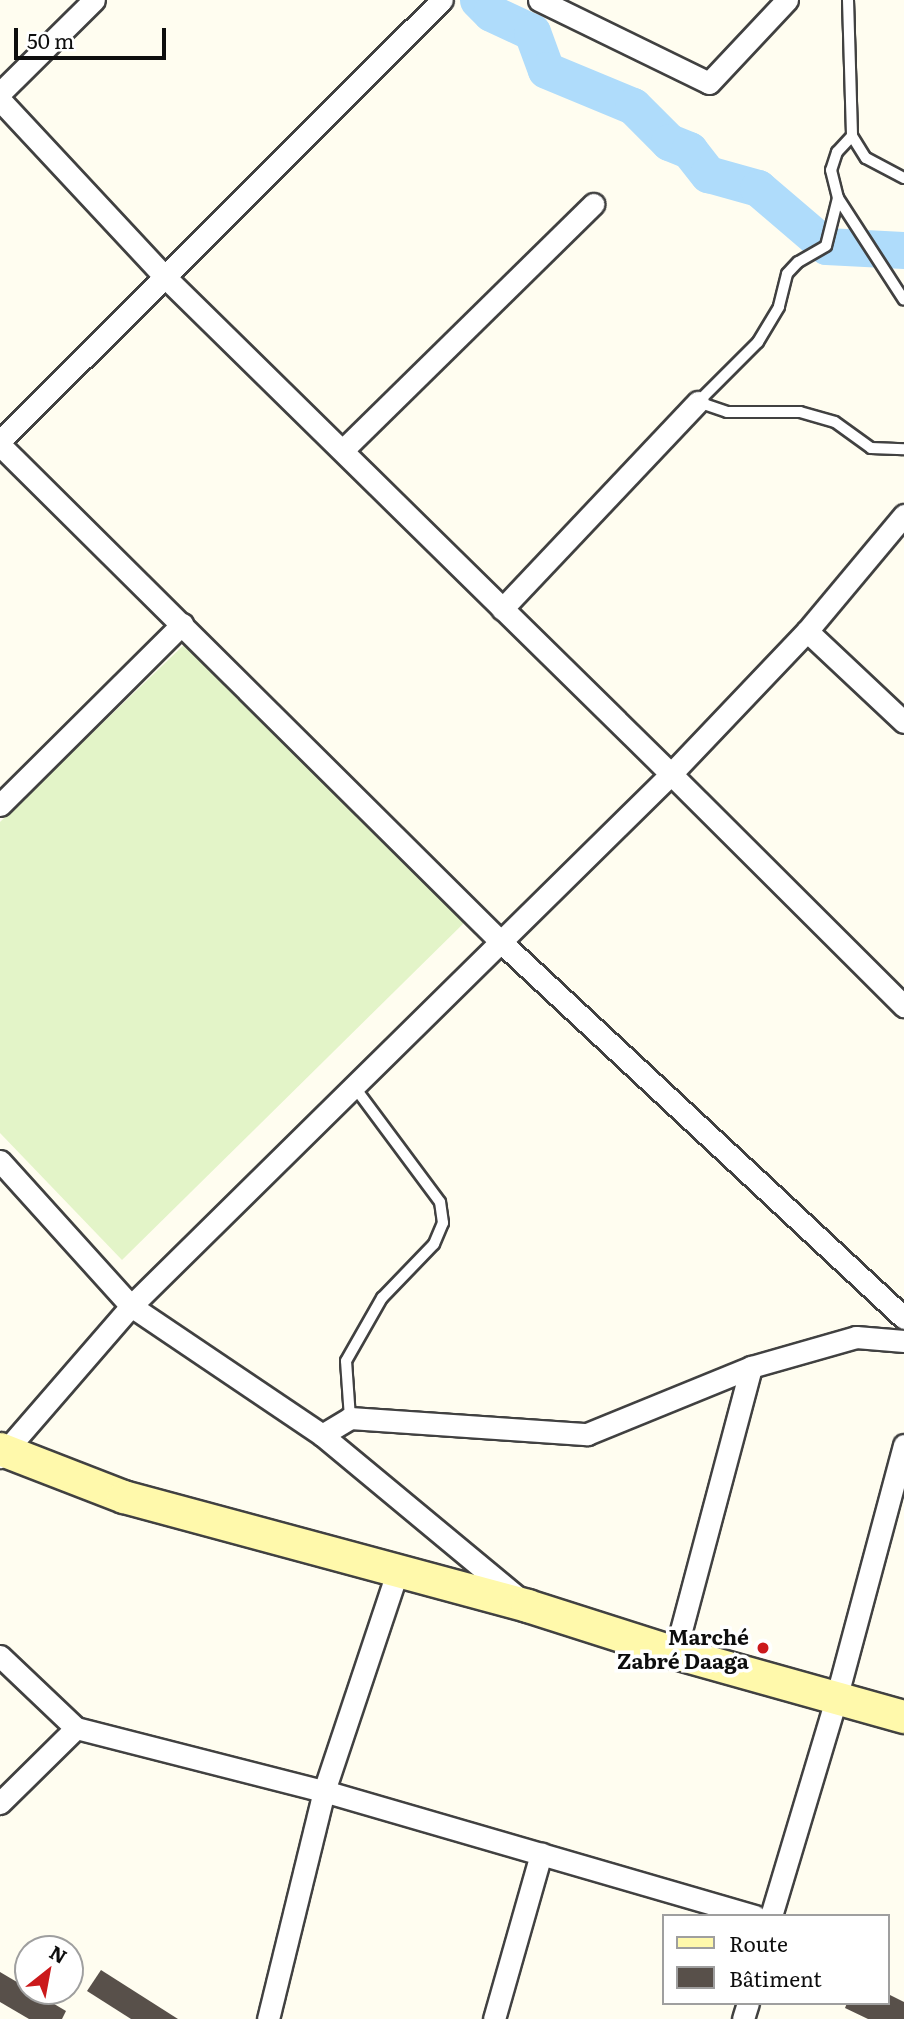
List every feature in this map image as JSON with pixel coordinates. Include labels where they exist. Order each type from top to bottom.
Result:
[{"type":"main road","points":[[2,1452],[124,1497],[397,1573],[528,1606],[675,1653],[904,1717]]},
{"type":"street","points":[[0,93],[94,0]]},
{"type":"street","points":[[442,0],[162,274],[0,443],[501,942],[904,1318]]},
{"type":"street","points":[[539,0],[709,83],[787,0]]},
{"type":"street","points":[[0,100],[162,274],[904,1006]]},
{"type":"street","points":[[343,450],[593,204]]},
{"type":"street","points":[[502,609],[698,402]]},
{"type":"street","points":[[2,1452],[131,1306],[671,774],[807,631],[904,515]]},
{"type":"street","points":[[0,805],[182,624]]},
{"type":"street","points":[[807,631],[904,722]]},
{"type":"street","points":[[869,971],[904,982]]},
{"type":"street","points":[[0,1161],[131,1306],[322,1435],[528,1606]]},
{"type":"street","points":[[322,1435],[349,1418],[587,1434],[751,1367],[856,1337],[904,1341]]},
{"type":"street","points":[[675,1653],[751,1367]]},
{"type":"street","points":[[772,1914],[836,1699],[904,1445]]},
{"type":"street","points":[[268,2019],[324,1791],[397,1573]]},
{"type":"street","points":[[0,1656],[76,1728],[324,1791],[748,1914]]},
{"type":"street","points":[[0,1803],[76,1728]]},
{"type":"street","points":[[494,2019],[541,1854]]},
{"type":"lane","points":[[848,0],[852,136],[866,158],[904,178]]},
{"type":"lane","points":[[852,136],[837,152],[831,170],[838,198],[904,300]]},
{"type":"lane","points":[[838,198],[826,246],[798,262],[787,274],[779,307],[758,342],[698,402],[727,412],[800,412],[835,422],[871,448],[904,449]]},
{"type":"lane","points":[[349,1418],[346,1360],[382,1298],[434,1244],[443,1223],[440,1202],[354,1086]]},
{"type":"green space","points":[[192,637],[468,919],[122,1260],[0,1133],[0,822]]},
{"type":"building","points":[[101,1970],[178,2019],[131,2019],[87,1991]]},
{"type":"building","points":[[0,1972],[14,1980],[14,2005],[56,2005],[66,2011],[62,2019],[29,2019],[0,2002]]},
{"type":"building","points":[[890,1995],[904,2002],[904,2019],[868,2019],[845,2008],[846,2005],[890,2005]]},
{"type":"waterway","points":[[478,0],[491,13],[532,32],[546,70],[633,106],[669,142],[689,150],[708,174],[758,188],[826,246],[904,250]]},
{"type":"place","name":"Marché Zabré Daaga","points":[[763,1648]]}]
